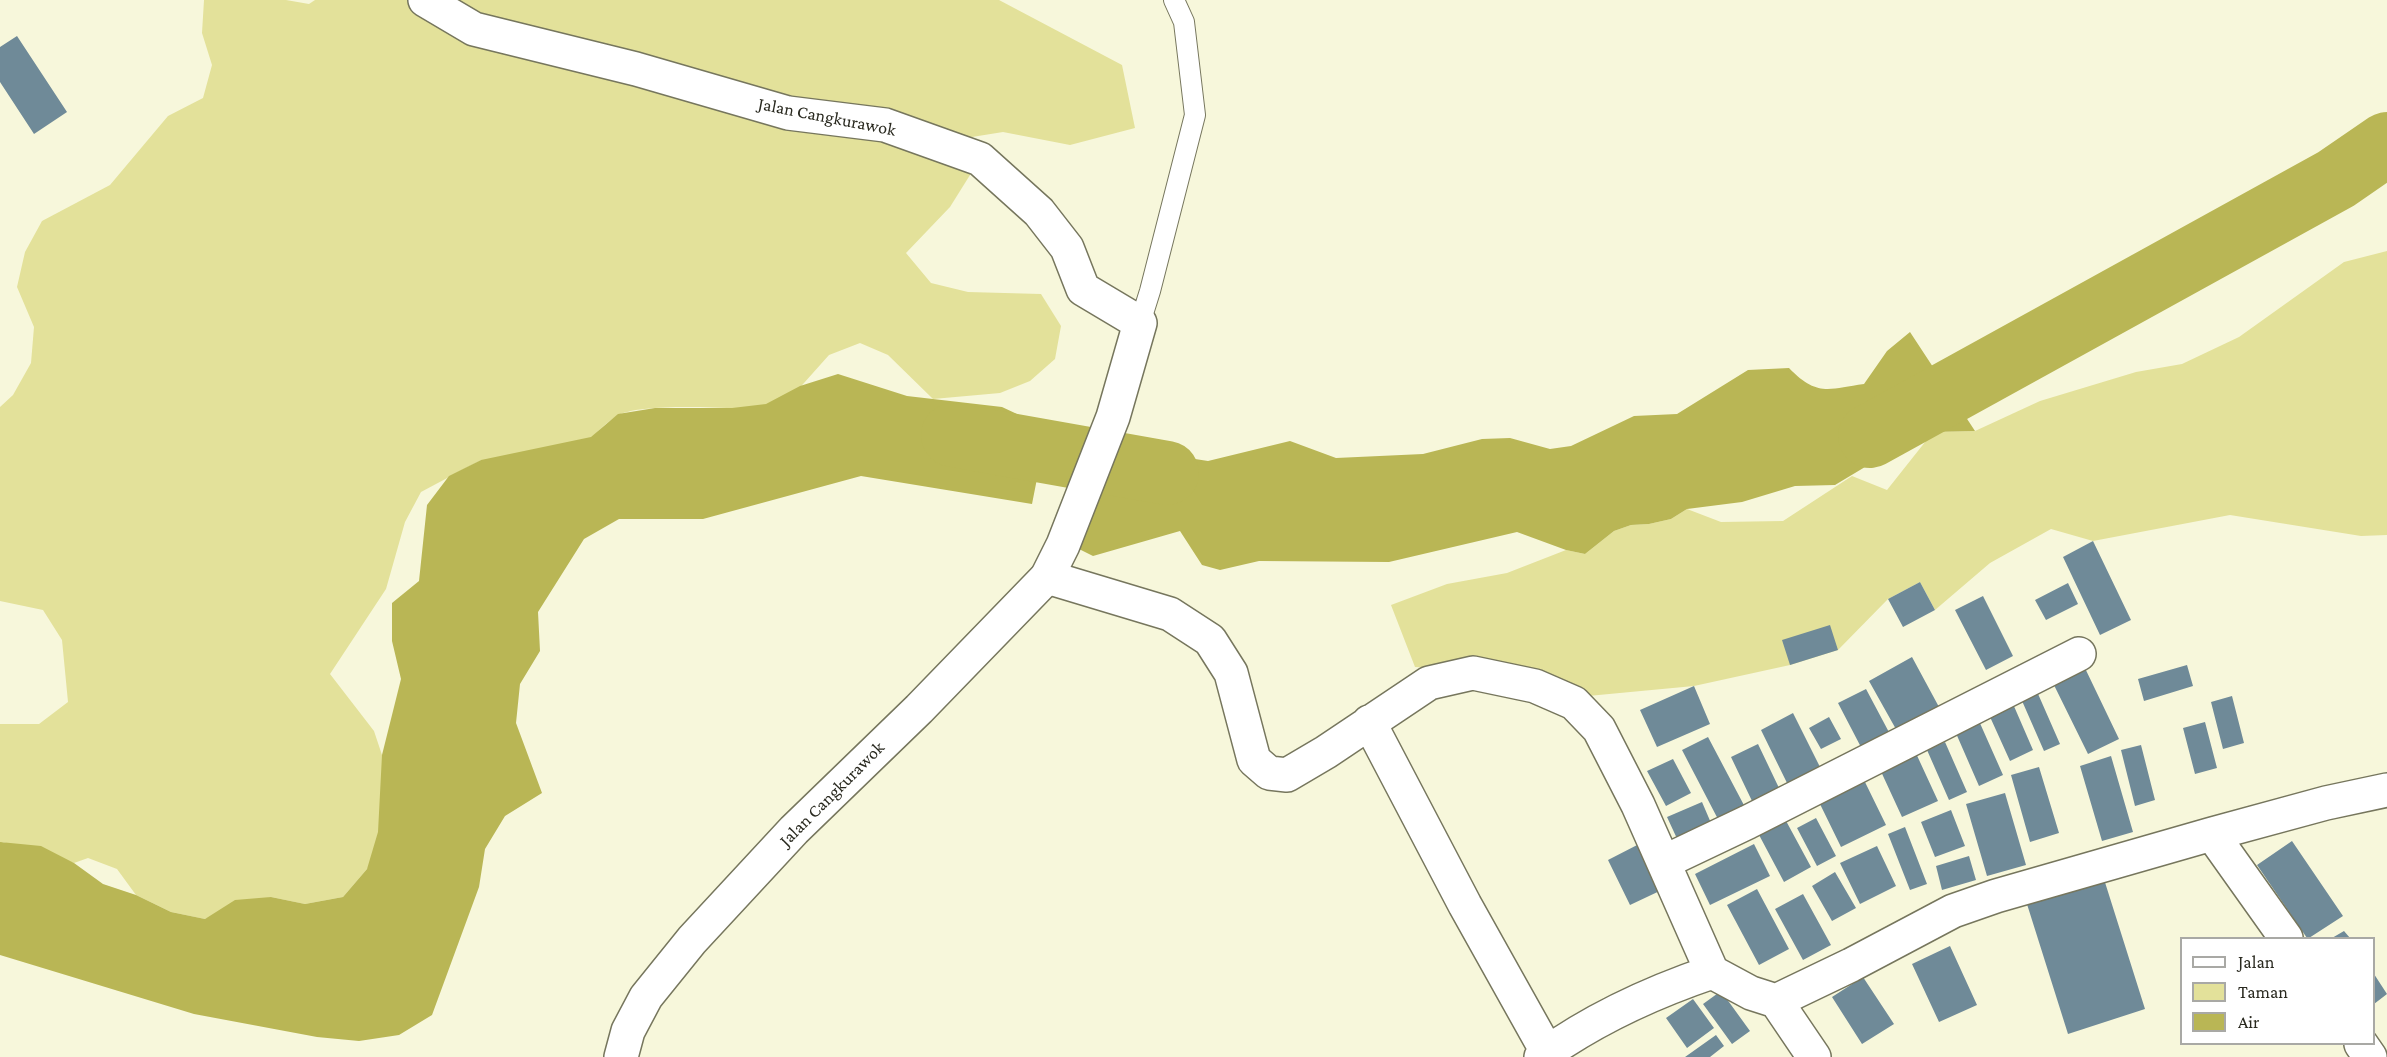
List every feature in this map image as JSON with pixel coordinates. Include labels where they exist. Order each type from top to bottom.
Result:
[{"type":"street","name":"Jalan Cangkurawok","points":[[425,0],[474,29],[636,69],[788,113],[885,125],[980,159],[1039,212],[1066,248],[1083,289],[1140,323],[1113,417],[1063,545],[1047,577],[919,709],[794,830],[692,940],[646,997],[628,1031],[621,1057]]},
{"type":"street","points":[[1047,577],[1170,614],[1210,640],[1231,673],[1254,760],[1269,773],[1287,775],[1326,752],[1429,683],[1473,673],[1535,686],[1574,703],[1599,729],[1664,862],[1712,972],[1751,993],[1776,1001],[1814,1057]]},
{"type":"street","points":[[1664,862],[1769,812],[2079,654]]},
{"type":"street","points":[[1369,723],[1547,1055],[1604,1019],[1671,986],[1712,972]]},
{"type":"street","points":[[1776,1001],[1851,965],[1953,911],[1996,896],[2326,803],[2387,790]]},
{"type":"street","points":[[2212,834],[2285,937]]},
{"type":"lane","points":[[1140,323],[1195,115],[1184,22],[1174,0]]},
{"type":"green space","points":[[204,0],[286,0],[309,4],[315,0],[999,0],[1122,65],[1135,128],[1070,145],[1003,132],[972,137],[980,159],[950,207],[906,253],[931,283],[968,292],[1041,294],[1061,326],[1055,359],[1030,381],[1000,393],[933,399],[888,355],[860,343],[829,355],[779,411],[670,407],[630,411],[617,416],[598,431],[574,464],[481,460],[421,492],[405,522],[386,589],[330,674],[374,731],[382,755],[398,825],[367,869],[343,897],[305,904],[271,897],[205,919],[171,912],[136,895],[117,869],[88,858],[74,863],[3,842],[0,844],[0,724],[39,724],[68,702],[62,640],[43,610],[0,601],[0,407],[13,395],[31,363],[34,327],[17,287],[25,252],[42,221],[110,185],[168,116],[203,98],[212,65],[202,33]]},
{"type":"green space","points":[[2387,251],[2387,535],[2361,536],[2230,515],[2093,541],[2051,529],[1990,563],[1935,610],[1920,582],[1888,599],[1838,650],[1790,665],[1694,686],[1535,701],[1494,672],[1415,667],[1391,605],[1447,584],[1507,573],[1566,550],[1585,554],[1614,531],[1631,525],[1671,519],[1687,509],[1721,522],[1783,521],[1852,476],[1887,490],[1933,432],[1975,431],[2040,401],[2136,372],[2182,364],[2239,337],[2344,262]]},
{"type":"water","points":[[1910,332],[1975,431],[1933,432],[1916,439],[1903,452],[1885,455],[1835,485],[1795,486],[1742,502],[1687,509],[1671,519],[1631,525],[1614,531],[1585,554],[1566,550],[1517,532],[1389,562],[1259,561],[1220,570],[1202,565],[1180,531],[1093,556],[1069,544],[1111,446],[1208,461],[1290,441],[1336,458],[1423,454],[1482,439],[1510,438],[1550,449],[1571,446],[1634,416],[1677,414],[1748,370],[1789,368],[1807,383],[1824,389],[1864,384],[1887,351]]},
{"type":"water","points":[[838,374],[907,396],[1002,407],[1047,428],[1032,504],[861,476],[703,519],[619,519],[584,539],[538,612],[540,651],[520,684],[516,723],[542,793],[505,816],[485,849],[479,887],[432,1015],[399,1035],[359,1041],[317,1037],[194,1014],[0,955],[0,842],[41,846],[74,863],[103,884],[136,895],[171,912],[205,919],[235,900],[271,897],[305,904],[343,897],[367,869],[378,832],[382,755],[401,679],[392,641],[392,603],[419,581],[427,505],[449,476],[481,460],[591,437],[618,414],[655,408],[732,408],[766,404],[800,386]]},
{"type":"building","points":[[17,36],[67,112],[34,134],[0,82],[0,47]]},
{"type":"building","points":[[2093,541],[2131,620],[2100,635],[2063,557]]},
{"type":"building","points":[[1920,582],[1935,610],[1903,627],[1888,599]]},
{"type":"building","points":[[2068,583],[2078,604],[2046,620],[2035,600]]},
{"type":"building","points":[[1983,596],[2013,656],[1986,670],[1955,610]]},
{"type":"building","points":[[1830,625],[1838,650],[1790,665],[1782,640]]},
{"type":"building","points":[[1912,657],[1939,707],[1897,731],[1869,681]]},
{"type":"building","points":[[2083,664],[2119,739],[2088,754],[2051,679]]},
{"type":"building","points":[[2187,665],[2193,686],[2144,701],[2138,679]]},
{"type":"building","points":[[1694,686],[1710,724],[1657,747],[1640,710]]},
{"type":"building","points":[[2035,687],[2060,744],[2044,751],[2019,694]]},
{"type":"building","points":[[1866,689],[1891,736],[1863,751],[1838,703]]},
{"type":"building","points":[[2232,696],[2244,743],[2223,749],[2211,702]]},
{"type":"building","points":[[2010,697],[2033,750],[2010,761],[1986,708]]},
{"type":"building","points":[[1793,713],[1821,769],[1788,785],[1761,730]]},
{"type":"building","points":[[1829,717],[1841,739],[1821,749],[1809,728]]},
{"type":"building","points":[[1979,721],[2003,775],[1979,786],[1955,731]]},
{"type":"building","points":[[2205,722],[2217,768],[2195,774],[2183,728]]},
{"type":"building","points":[[1708,737],[1746,809],[1720,823],[1682,750]]},
{"type":"building","points":[[1945,742],[1967,792],[1949,800],[1927,750]]},
{"type":"building","points":[[1758,744],[1779,788],[1752,801],[1731,757]]},
{"type":"building","points":[[2141,745],[2155,800],[2135,806],[2121,750]]},
{"type":"building","points":[[1914,749],[1938,801],[1902,817],[1878,765]]},
{"type":"building","points":[[2111,756],[2133,832],[2102,841],[2080,766]]},
{"type":"building","points":[[1673,759],[1691,793],[1666,806],[1647,771]]},
{"type":"building","points":[[2039,767],[2059,833],[2030,842],[2011,775]]},
{"type":"building","points":[[1864,780],[1886,825],[1841,847],[1819,802]]},
{"type":"building","points":[[2005,793],[2026,865],[1987,876],[1966,804]]},
{"type":"building","points":[[1702,802],[1714,830],[1680,845],[1667,817]]},
{"type":"building","points":[[1951,810],[1965,846],[1935,857],[1921,822]]},
{"type":"building","points":[[1816,818],[1836,856],[1817,866],[1797,828]]},
{"type":"building","points":[[1785,819],[1811,867],[1784,882],[1758,833]]},
{"type":"building","points":[[1905,827],[1927,884],[1910,890],[1888,834]]},
{"type":"building","points":[[2292,841],[2343,916],[2311,937],[2306,937],[2257,865]]},
{"type":"building","points":[[1643,842],[1666,888],[1630,905],[1608,860]]},
{"type":"building","points":[[1754,844],[1770,876],[1710,905],[1695,874]]},
{"type":"building","points":[[1877,846],[1896,886],[1860,904],[1840,863]]},
{"type":"building","points":[[1969,856],[1976,880],[1942,890],[1936,866]]},
{"type":"building","points":[[1835,872],[1856,908],[1832,921],[1812,886]]},
{"type":"building","points":[[2103,876],[2145,1009],[2068,1034],[2026,901]]},
{"type":"building","points":[[1757,889],[1789,949],[1759,965],[1727,905]]},
{"type":"building","points":[[1803,894],[1831,945],[1803,960],[1775,909]]},
{"type":"building","points":[[2344,931],[2349,937],[2334,937]]},
{"type":"building","points":[[1950,946],[1977,1005],[1939,1022],[1912,964]]},
{"type":"building","points":[[2375,976],[2387,994],[2375,1003]]},
{"type":"building","points":[[1863,977],[1894,1024],[1862,1044],[1832,997]]},
{"type":"building","points":[[1721,991],[1750,1031],[1732,1044],[1703,1004]]},
{"type":"building","points":[[1693,999],[1714,1028],[1687,1048],[1666,1018]]},
{"type":"building","points":[[1716,1035],[1724,1046],[1710,1057],[1685,1057]]},
{"type":"waterway","points":[[1870,436],[2336,179],[2387,144]]},
{"type":"waterway","points":[[953,435],[1167,473]]}]
